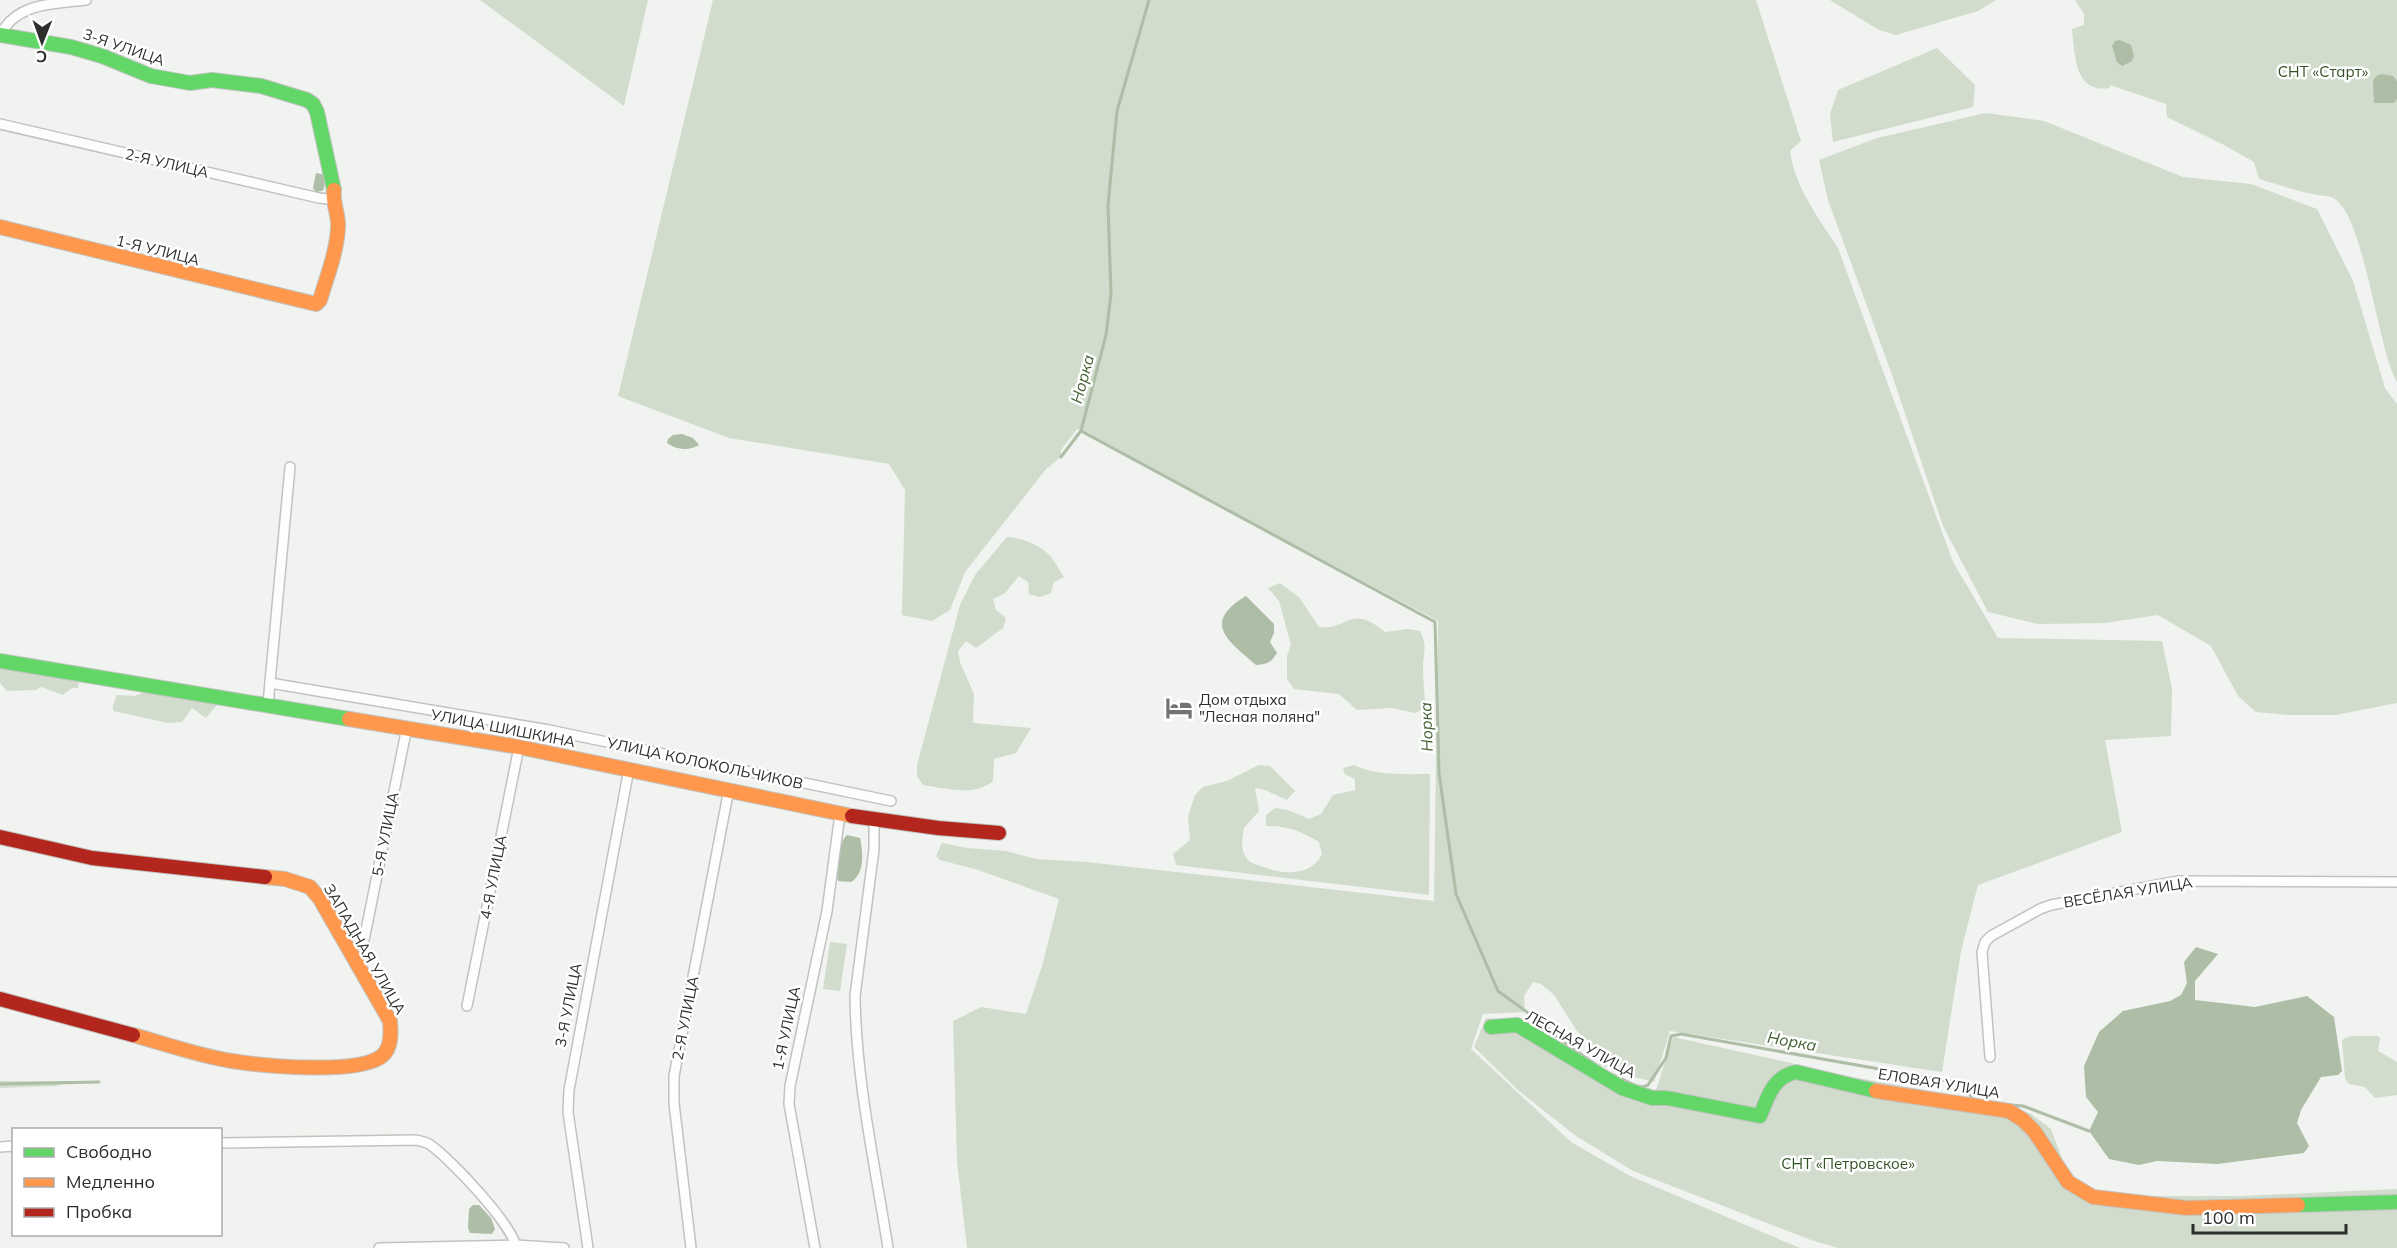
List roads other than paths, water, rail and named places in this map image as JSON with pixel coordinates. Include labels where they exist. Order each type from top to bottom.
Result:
[{"type":"street","points":[[0,35],[13,16],[22,11],[35,6],[86,0]]},
{"type":"street","name":"3-Я УЛИЦА","points":[[0,35],[70,46],[151,76],[190,83],[212,80],[261,86],[307,100],[313,104],[317,112],[334,188],[333,196]]},
{"type":"street","name":"2-Я УЛИЦА","points":[[0,124],[319,198],[328,199],[333,196]]},
{"type":"street","name":"1-Я УЛИЦА","points":[[0,227],[316,304],[320,300],[334,254],[338,227],[337,209],[333,196]]},
{"type":"street","points":[[268,705],[290,467]]},
{"type":"street","name":"УЛИЦА ШИШКИНА","points":[[0,661],[519,747],[840,814],[999,833]]},
{"type":"street","name":"УЛИЦА КОЛОКОЛЬЧИКОВ","points":[[270,683],[549,730],[891,801]]},
{"type":"street","name":"5-Я УЛИЦА","points":[[364,940],[406,727]]},
{"type":"street","name":"4-Я УЛИЦА","points":[[467,1006],[519,747]]},
{"type":"street","name":"3-Я УЛИЦА","points":[[588,1248],[568,1112],[569,1090],[629,769]]},
{"type":"street","name":"2-Я УЛИЦА","points":[[691,1248],[674,1103],[674,1076],[729,789]]},
{"type":"street","name":"1-Я УЛИЦА","points":[[815,1248],[789,1104],[827,911],[840,814]]},
{"type":"street","points":[[874,819],[874,849],[855,996],[855,1016],[863,1089],[888,1248]]},
{"type":"street","name":"ЗАПАДНАЯ УЛИЦА","points":[[0,837],[92,858],[285,879],[310,887],[320,898],[390,1021],[391,1032],[389,1045],[384,1054],[377,1060],[364,1064],[338,1066],[257,1064],[230,1061],[0,999]]},
{"type":"street","name":"ВЕСЁЛАЯ УЛИЦА","points":[[1990,1057],[1982,952],[1985,942],[1991,936],[2040,909],[2062,902],[2179,881],[2397,882]]},
{"type":"street","name":"ЛЕСНАЯ УЛИЦА","points":[[1491,1027],[1517,1024],[1622,1088],[1652,1098],[1667,1098],[1760,1116],[1777,1079],[1786,1073],[1796,1072]]},
{"type":"street","name":"ЕЛОВАЯ УЛИЦА","points":[[1796,1072],[1878,1090],[2009,1111],[2026,1121],[2066,1182],[2079,1192],[2093,1197],[2187,1208],[2397,1202]]},
{"type":"street","points":[[222,1143],[416,1140],[428,1143],[452,1164],[506,1223],[516,1246]]},
{"type":"street","points":[[379,1248],[516,1246],[564,1248]]},
{"type":"waterway","name":"Норка","points":[[1149,0],[1117,111],[1108,205],[1111,294],[1106,335],[1081,431],[1435,622],[1439,773],[1456,894],[1498,991],[1545,1025],[1559,1039],[1601,1068]]},
{"type":"waterway","points":[[1061,457],[1080,432]]},
{"type":"waterway","name":"Норка","points":[[1609,1073],[1637,1086],[1648,1085],[1666,1058],[1671,1036],[1681,1034],[1967,1085],[1969,1094],[1975,1101]]},
{"type":"waterway","points":[[0,1084],[99,1082]]},
{"type":"waterway","name":"Норка","points":[[2011,1105],[2023,1106],[2089,1131]]},
{"type":"place","name":"Дом отдыха \"Лесная поляна\"","points":[[1179,708]]},
{"type":"park label","name":"СНТ «Старт»","points":[[2323,71]]},
{"type":"park label","name":"СНТ «Петровское»","points":[[1848,1163]]}]
